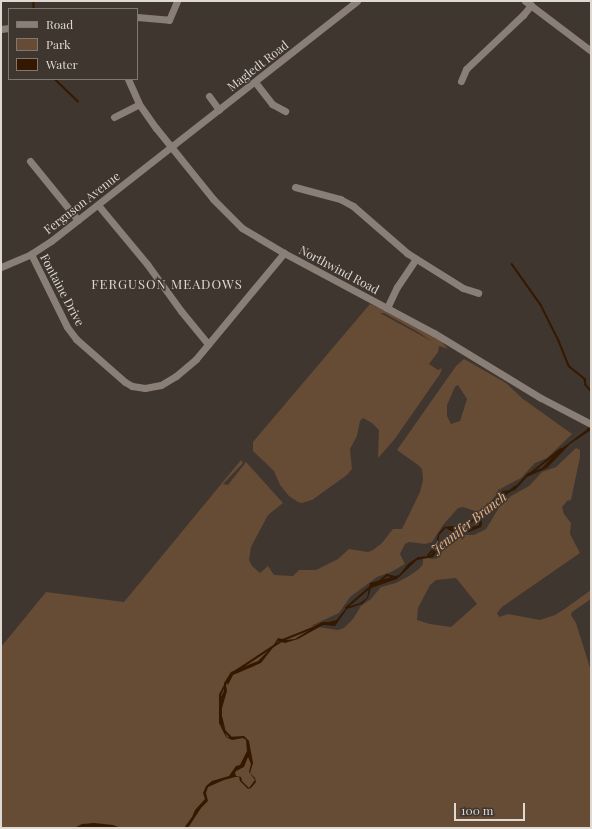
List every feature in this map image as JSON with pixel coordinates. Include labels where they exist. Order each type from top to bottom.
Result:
[{"type":"street","points":[[138,17],[170,20],[177,1]]},
{"type":"street","name":"Magledt Road","points":[[171,147],[357,1]]},
{"type":"street","points":[[461,81],[466,69],[523,15],[528,3],[591,51]]},
{"type":"street","name":"Northwind Road","points":[[128,80],[139,104],[171,147],[231,220],[247,232],[462,349],[541,398],[591,424]]},
{"type":"street","points":[[255,82],[272,104],[285,111]]},
{"type":"street","points":[[209,96],[219,110]]},
{"type":"street","points":[[114,117],[139,104]]},
{"type":"street","name":"Ferguson Avenue","points":[[1,267],[31,254],[78,220],[171,147]]},
{"type":"street","points":[[30,161],[78,220]]},
{"type":"street","points":[[295,187],[340,199],[353,206],[399,247],[416,259],[463,288],[478,293]]},
{"type":"street","points":[[98,204],[147,264],[180,311],[208,344]]},
{"type":"street","name":"Fontaine Drive","points":[[31,254],[67,327],[76,339],[116,375],[132,386],[145,388],[161,384],[186,368],[284,253]]},
{"type":"street","points":[[387,308],[397,287],[416,259]]},
{"type":"green space","points":[[370,304],[404,319],[441,341],[448,349],[439,346],[438,352],[429,364],[438,370],[442,368],[440,374],[394,440],[378,458],[379,430],[372,423],[363,418],[360,421],[357,436],[350,449],[352,469],[347,475],[312,500],[302,503],[289,496],[280,485],[274,471],[253,451],[253,442]],"holes":[[[380,313],[384,313],[418,332],[433,342]]]},
{"type":"green space","points":[[464,359],[506,383],[523,399],[572,434],[547,458],[535,463],[521,478],[502,488],[481,513],[463,507],[458,508],[443,525],[432,542],[425,544],[409,542],[405,544],[400,554],[405,564],[391,572],[377,577],[350,597],[339,613],[311,626],[338,630],[344,628],[353,619],[361,606],[371,599],[381,587],[396,583],[419,569],[423,564],[423,557],[433,559],[439,556],[446,546],[449,536],[461,525],[460,532],[463,535],[474,535],[486,529],[500,506],[511,496],[529,486],[542,472],[556,467],[576,448],[580,450],[580,457],[571,500],[567,501],[562,507],[564,514],[571,523],[570,534],[580,553],[502,607],[497,613],[499,617],[508,614],[540,620],[555,615],[591,590],[591,599],[572,612],[571,615],[576,623],[591,671],[591,828],[1,828],[1,647],[46,592],[124,602],[241,460],[243,463],[223,484],[228,485],[246,462],[283,503],[268,515],[251,547],[249,560],[252,566],[260,573],[268,566],[274,575],[293,576],[299,570],[316,570],[338,559],[349,549],[368,552],[373,550],[382,543],[393,529],[402,529],[420,492],[423,480],[422,469],[397,450],[456,366]],"holes":[[[458,385],[467,399],[460,421],[451,424],[447,416],[447,405],[455,387]],[[456,578],[477,604],[451,627],[430,624],[417,620],[418,608],[430,585],[436,580]]]},
{"type":"water","name":"Jennifer Branch","points":[[591,425],[591,430],[570,444],[547,468],[527,477],[515,490],[501,494],[495,500],[493,508],[490,506],[488,507],[481,517],[481,527],[469,532],[454,533],[446,528],[439,535],[438,550],[433,557],[417,560],[397,579],[371,588],[368,598],[362,604],[347,609],[335,626],[323,625],[298,639],[285,643],[278,641],[261,663],[233,675],[228,685],[227,683],[226,685],[227,691],[222,708],[222,725],[227,737],[244,736],[249,741],[253,763],[250,773],[255,778],[256,782],[251,788],[248,789],[240,781],[239,777],[235,777],[208,787],[206,793],[208,801],[201,808],[188,828],[184,828],[195,810],[205,799],[203,793],[206,786],[212,781],[229,776],[236,766],[240,765],[247,751],[246,740],[243,738],[232,740],[226,737],[219,723],[219,700],[224,691],[224,683],[231,672],[258,661],[273,646],[278,638],[286,640],[295,639],[322,622],[335,622],[347,607],[360,603],[367,598],[370,583],[399,575],[409,563],[418,557],[430,556],[435,549],[438,534],[444,527],[452,526],[465,529],[479,525],[478,517],[498,495],[503,491],[512,490],[528,473],[542,468],[557,452]],"holes":[[[248,757],[251,764],[249,772],[255,780],[249,788],[242,781],[241,777],[236,776],[235,773],[244,767]]]},
{"type":"water","points":[[94,823],[113,825],[121,828],[74,828],[82,824]]},
{"type":"waterway","points":[[34,1],[34,8]]},
{"type":"waterway","points":[[56,80],[78,101]]},
{"type":"waterway","points":[[512,264],[541,305],[559,341],[569,366],[585,379],[586,385],[591,391]]},
{"type":"waterway","name":"Jennifer Branch","points":[[531,473],[561,449]]},
{"type":"waterway","name":"Jennifer Branch","points":[[462,529],[515,487]]},
{"type":"waterway","name":"Jennifer Branch","points":[[428,556],[435,547],[459,532]]},
{"type":"waterway","name":"Jennifer Branch","points":[[380,581],[387,575],[395,577]]},
{"type":"waterway","name":"Jennifer Branch","points":[[346,608],[369,588]]},
{"type":"waterway","name":"Jennifer Branch","points":[[329,623],[337,621]]},
{"type":"waterway","name":"Jennifer Branch","points":[[236,671],[283,640],[320,625]]},
{"type":"waterway","name":"Jennifer Branch","points":[[220,708],[220,695],[225,685]]},
{"type":"waterway","name":"Jennifer Branch","points":[[222,718],[225,731],[231,737]]},
{"type":"district","name":"FERGUSON MEADOWS","points":[[167,284]]}]
